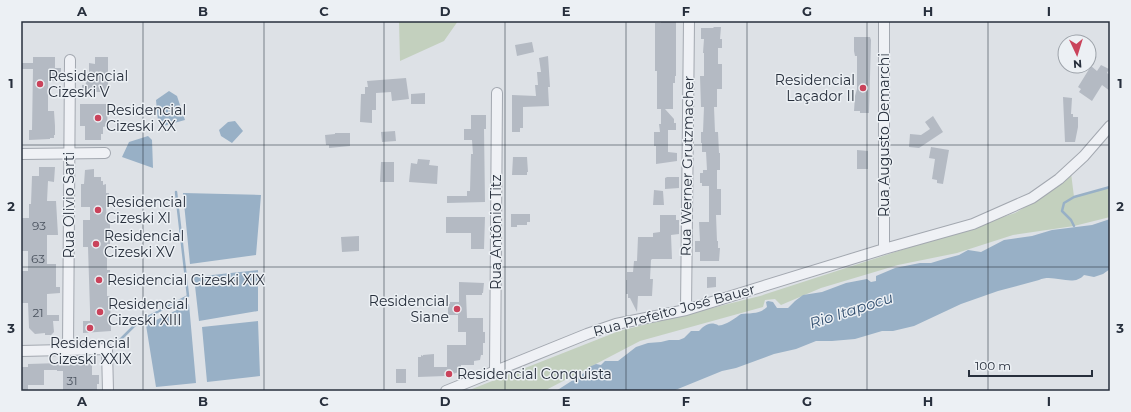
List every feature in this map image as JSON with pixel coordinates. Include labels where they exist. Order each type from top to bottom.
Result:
[{"type":"street","name":"Rua Werner Grutzmacher","points":[[686,310],[689,21]]},
{"type":"street","name":"Rua Augusto Demarchi","points":[[884,21],[884,249]]},
{"type":"street","name":"Rua Olivio Sarti","points":[[68,350],[70,60]]},
{"type":"street","name":"Rua Antônio Titz","points":[[495,371],[497,93]]},
{"type":"street","name":"Rua Prefeito José Bauer","points":[[446,391],[587,334],[616,324],[686,310],[884,249],[973,224],[1032,198],[1059,179],[1084,156],[1110,126]]},
{"type":"street","points":[[21,154],[105,153]]},
{"type":"street","points":[[21,351],[107,349],[108,391]]},
{"type":"green space","points":[[399,21],[458,21],[444,41],[400,61]]},
{"type":"green space","points":[[1071,173],[1074,197],[1110,187],[1110,217],[1074,226],[1013,235],[957,253],[898,265],[821,288],[781,305],[775,299],[765,300],[763,307],[640,341],[544,391],[467,391],[619,331],[760,296],[1015,213],[1051,191]]},
{"type":"water","points":[[169,91],[177,96],[185,120],[163,126],[158,121],[156,100]]},
{"type":"water","points":[[235,121],[243,131],[232,143],[221,136],[219,130],[228,122]]},
{"type":"water","points":[[148,136],[152,140],[153,168],[122,157],[129,142]]},
{"type":"water","points":[[183,193],[261,195],[256,255],[190,264]]},
{"type":"water","name":"Rio Itapocu","points":[[1110,219],[1110,269],[1103,274],[1094,277],[1084,275],[1080,279],[1074,280],[1045,278],[998,291],[961,304],[914,326],[893,331],[882,331],[855,339],[816,341],[796,349],[774,354],[736,368],[722,371],[673,391],[556,391],[584,373],[589,367],[596,364],[601,365],[605,361],[618,361],[636,347],[648,343],[679,340],[684,338],[691,331],[699,331],[708,324],[725,324],[741,314],[761,311],[767,307],[766,302],[768,301],[773,302],[777,308],[788,308],[803,295],[822,292],[846,283],[867,279],[871,282],[876,281],[876,276],[895,268],[920,263],[931,263],[959,255],[968,250],[981,252],[1004,240],[1032,236],[1052,230],[1092,225]]},
{"type":"water","points":[[258,270],[258,311],[199,321],[194,277]]},
{"type":"water","points":[[189,304],[196,383],[156,387],[146,325]]},
{"type":"water","points":[[258,321],[260,376],[207,382],[202,327]]},
{"type":"building","points":[[661,21],[676,22],[676,76],[675,83],[673,83],[673,109],[665,109],[674,119],[674,123],[676,123],[676,130],[668,130],[668,152],[677,153],[677,161],[656,164],[654,132],[660,132],[659,124],[661,124],[661,109],[657,109],[655,23],[661,23]]},
{"type":"building","points":[[713,27],[721,27],[720,39],[722,39],[722,48],[718,48],[718,64],[722,64],[722,89],[717,89],[717,107],[714,107],[715,132],[718,132],[720,153],[720,170],[717,170],[717,189],[721,189],[721,215],[716,215],[717,241],[718,248],[720,248],[719,261],[700,261],[700,252],[695,252],[695,241],[700,241],[699,222],[709,222],[709,186],[702,186],[702,183],[700,183],[700,173],[703,173],[703,170],[707,170],[706,152],[702,152],[701,143],[704,107],[701,107],[700,76],[704,76],[704,39],[701,39],[701,28],[714,28]]},
{"type":"building","points":[[854,37],[870,37],[871,40],[869,113],[854,111],[857,89],[857,56],[855,56],[854,51]]},
{"type":"building","points":[[532,42],[534,52],[517,56],[515,45]]},
{"type":"building","points":[[548,56],[550,87],[548,87],[549,106],[523,107],[523,128],[520,128],[520,132],[512,132],[512,95],[536,96],[535,85],[538,85],[537,72],[541,72],[539,58]]},
{"type":"building","points":[[33,57],[55,57],[55,68],[61,68],[61,80],[48,81],[48,111],[54,111],[55,126],[54,138],[50,139],[29,140],[29,130],[32,130],[33,69],[21,69],[21,63],[33,63]]},
{"type":"building","points":[[95,57],[108,57],[108,92],[82,92],[82,85],[86,85],[85,75],[89,75],[89,63],[95,64]]},
{"type":"building","points":[[1101,65],[1109,69],[1107,73],[1110,75],[1110,91],[1102,85],[1092,101],[1079,92],[1081,89],[1078,87],[1086,74],[1097,74],[1097,71]]},
{"type":"building","points":[[406,78],[409,99],[392,101],[391,92],[376,93],[376,110],[372,110],[372,123],[360,122],[361,94],[365,94],[365,87],[368,87],[367,81]]},
{"type":"building","points":[[425,93],[425,104],[411,104],[411,94]]},
{"type":"building","points":[[1063,97],[1072,98],[1071,114],[1073,114],[1073,117],[1078,117],[1075,142],[1065,142]]},
{"type":"building","points":[[80,104],[108,104],[107,126],[103,127],[101,140],[85,140],[85,126],[80,126]]},
{"type":"building","points":[[471,115],[486,115],[486,129],[484,129],[485,202],[447,203],[447,196],[467,196],[467,191],[470,191],[471,154],[473,154],[472,140],[464,140],[464,129],[471,129]]},
{"type":"building","points":[[933,116],[943,132],[919,148],[909,147],[910,134],[921,135],[930,129],[925,122]]},
{"type":"building","points":[[395,131],[396,141],[382,142],[381,132]]},
{"type":"building","points":[[350,133],[350,146],[329,148],[329,145],[326,145],[325,135]]},
{"type":"building","points":[[931,147],[949,150],[943,184],[937,183],[937,180],[932,179],[935,159],[929,158]]},
{"type":"building","points":[[857,150],[868,151],[868,169],[857,169]]},
{"type":"building","points":[[513,157],[527,157],[527,175],[512,175]]},
{"type":"building","points":[[418,159],[430,160],[429,165],[438,166],[437,184],[409,182],[411,163],[417,164]]},
{"type":"building","points":[[381,162],[394,162],[394,182],[380,182]]},
{"type":"building","points":[[39,167],[55,167],[54,182],[48,181],[47,201],[56,201],[58,235],[47,235],[47,264],[56,264],[56,287],[60,287],[60,293],[47,294],[47,315],[59,315],[59,321],[53,321],[54,332],[51,335],[45,335],[45,333],[35,334],[29,328],[28,303],[21,303],[21,271],[28,271],[28,251],[21,251],[21,218],[29,218],[32,176],[39,176]]},
{"type":"building","points":[[94,169],[94,177],[101,177],[103,185],[106,184],[106,193],[109,193],[109,207],[106,207],[107,221],[110,221],[110,244],[107,244],[107,270],[110,270],[110,279],[107,279],[107,296],[110,296],[111,331],[83,333],[83,321],[90,321],[88,247],[83,247],[83,220],[90,220],[90,207],[81,207],[81,184],[84,184],[85,170]]},
{"type":"building","points":[[679,177],[679,188],[665,189],[665,178]]},
{"type":"building","points":[[654,190],[663,191],[664,205],[653,205]]},
{"type":"building","points":[[511,214],[530,214],[530,222],[527,222],[527,225],[517,225],[517,227],[511,227]]},
{"type":"building","points":[[660,215],[676,215],[676,220],[679,220],[679,234],[671,235],[672,259],[651,260],[650,279],[653,279],[652,296],[638,296],[637,312],[630,298],[628,298],[628,294],[626,294],[627,272],[633,272],[634,261],[637,261],[638,237],[653,237],[653,233],[660,232]]},
{"type":"building","points":[[446,217],[485,217],[484,249],[471,249],[471,233],[446,233]]},
{"type":"building","points":[[359,236],[359,251],[342,252],[341,237]]},
{"type":"building","points":[[707,277],[716,277],[716,287],[707,288]]},
{"type":"building","points":[[459,282],[484,283],[482,295],[466,295],[467,318],[483,318],[485,343],[483,343],[483,355],[481,355],[480,360],[474,361],[474,365],[461,365],[461,371],[445,377],[418,377],[418,357],[421,357],[421,355],[434,354],[434,367],[447,367],[447,345],[466,345],[466,332],[458,332],[458,315],[448,315],[448,304],[450,304],[450,302],[459,302]]},
{"type":"building","points":[[92,362],[92,375],[99,375],[97,391],[63,391],[63,371],[44,370],[44,385],[28,385],[28,391],[21,391],[21,367],[28,367],[28,364]]},
{"type":"building","points":[[396,369],[406,369],[406,383],[396,383]]},
{"type":"waterway","points":[[1074,226],[1071,220],[1062,211],[1064,203],[1074,197],[1110,187]]},
{"type":"waterway","points":[[119,341],[138,322],[188,296],[176,192]]},
{"type":"place","name":"Residencial Cizeski V","points":[[40,84]]},
{"type":"place","name":"Residencial Laçador II","points":[[863,88]]},
{"type":"place","name":"Residencial Cizeski XX","points":[[98,118]]},
{"type":"place","name":"Residencial Cizeski XI","points":[[98,210]]},
{"type":"place","name":"Residencial Cizeski XV","points":[[96,244]]},
{"type":"place","name":"Residencial Cizeski XIX","points":[[99,280]]},
{"type":"place","name":"Residencial Siane","points":[[457,309]]},
{"type":"place","name":"Residencial Cizeski XIII","points":[[100,312]]},
{"type":"place","name":"Residencial Cizeski XXIX","points":[[90,328]]},
{"type":"place","name":"Residencial Conquista","points":[[449,374]]}]
